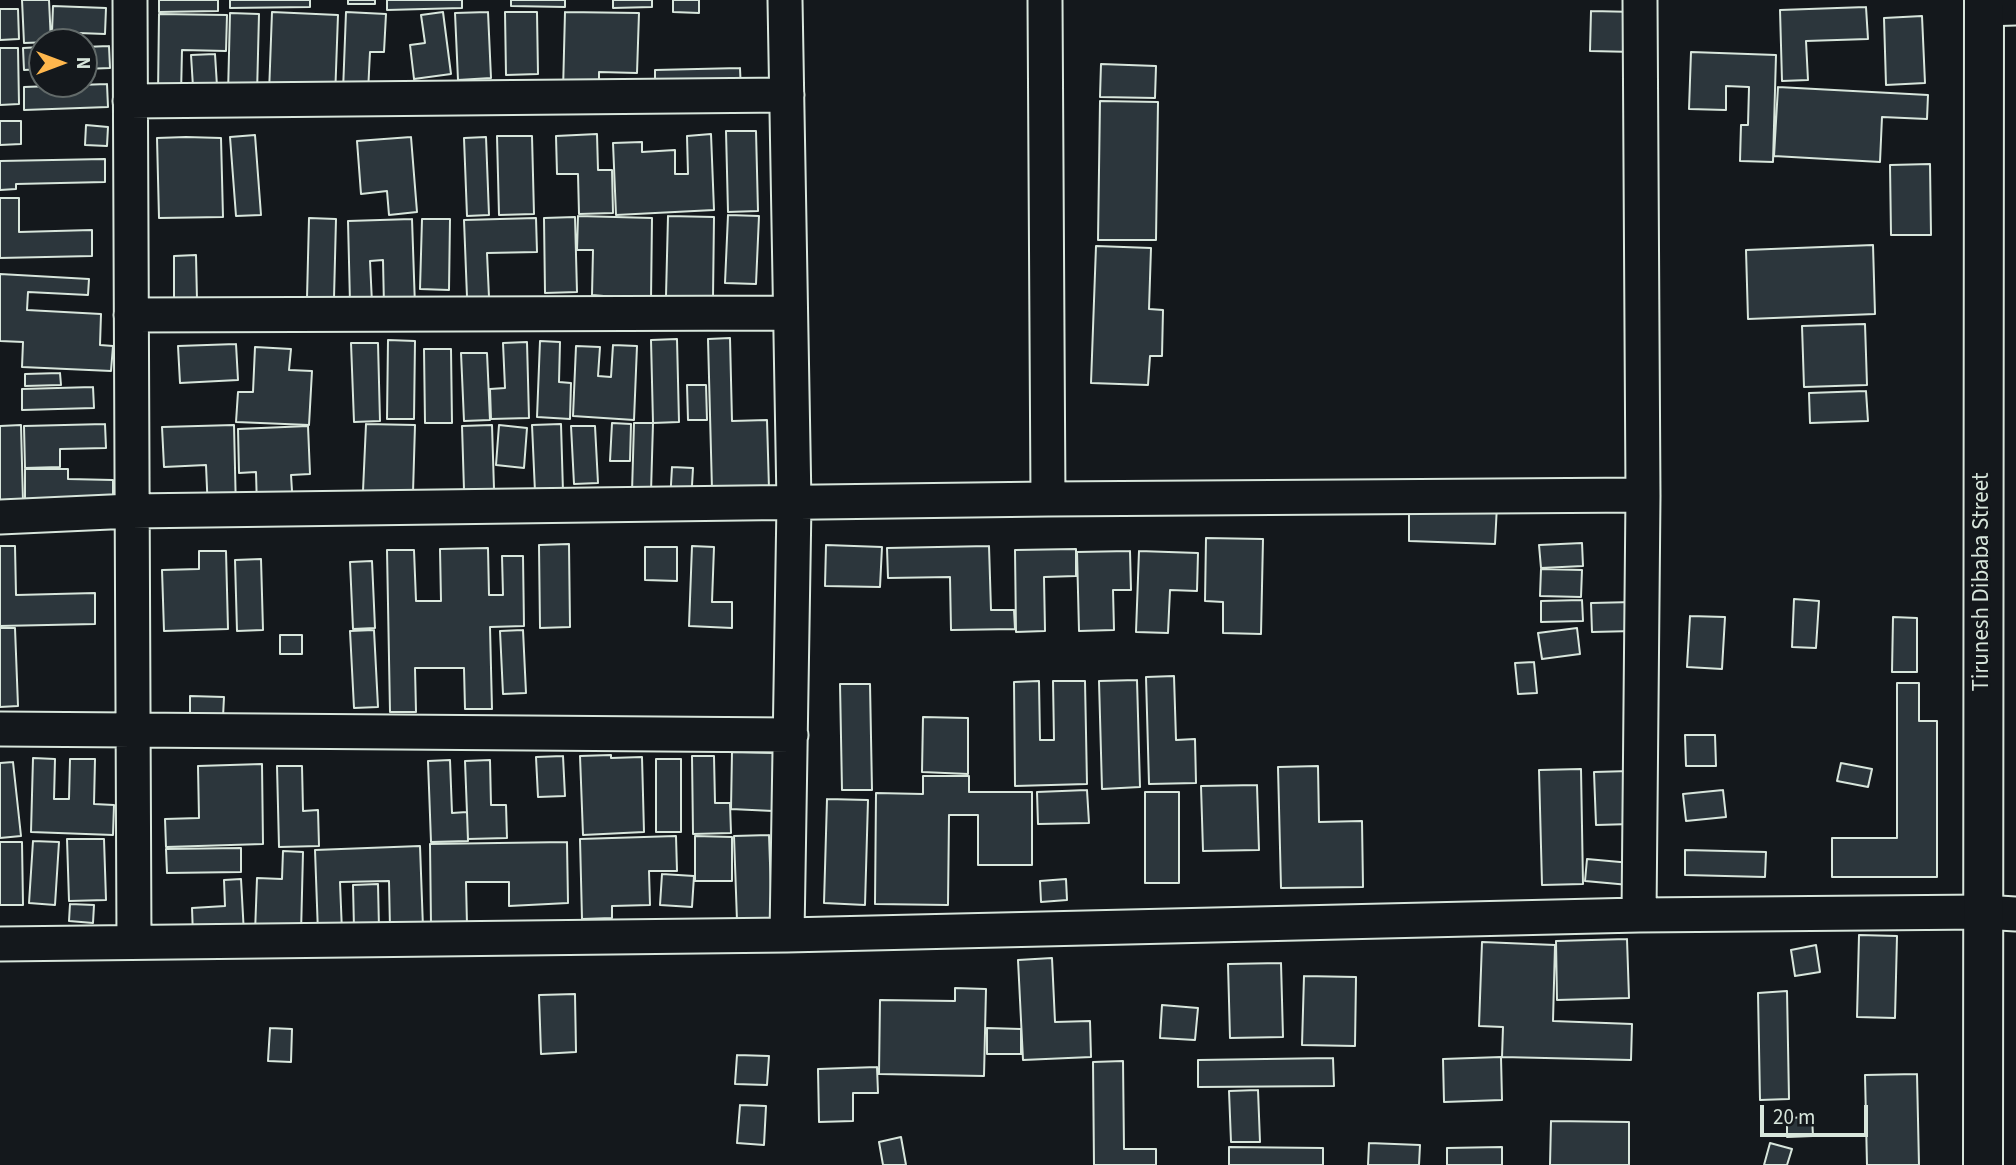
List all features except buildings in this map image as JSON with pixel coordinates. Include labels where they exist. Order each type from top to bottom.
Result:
[{"type":"main road","name":"Tirunesh Dibaba Street","points":[[1983,1165],[2000,913],[1995,6]]},
{"type":"street","points":[[130,0],[134,942]]},
{"type":"street","points":[[785,0],[794,503],[787,935]]},
{"type":"street","points":[[1045,0],[1048,499]]},
{"type":"street","points":[[1639,915],[1643,495],[1640,0]]},
{"type":"street","points":[[130,101],[787,95]]},
{"type":"street","points":[[131,315],[789,313]]},
{"type":"street","points":[[0,517],[132,511],[1048,499],[1643,495]]},
{"type":"street","points":[[0,729],[791,735]]},
{"type":"street","points":[[0,944],[787,935],[1639,915],[2000,913]]}]
